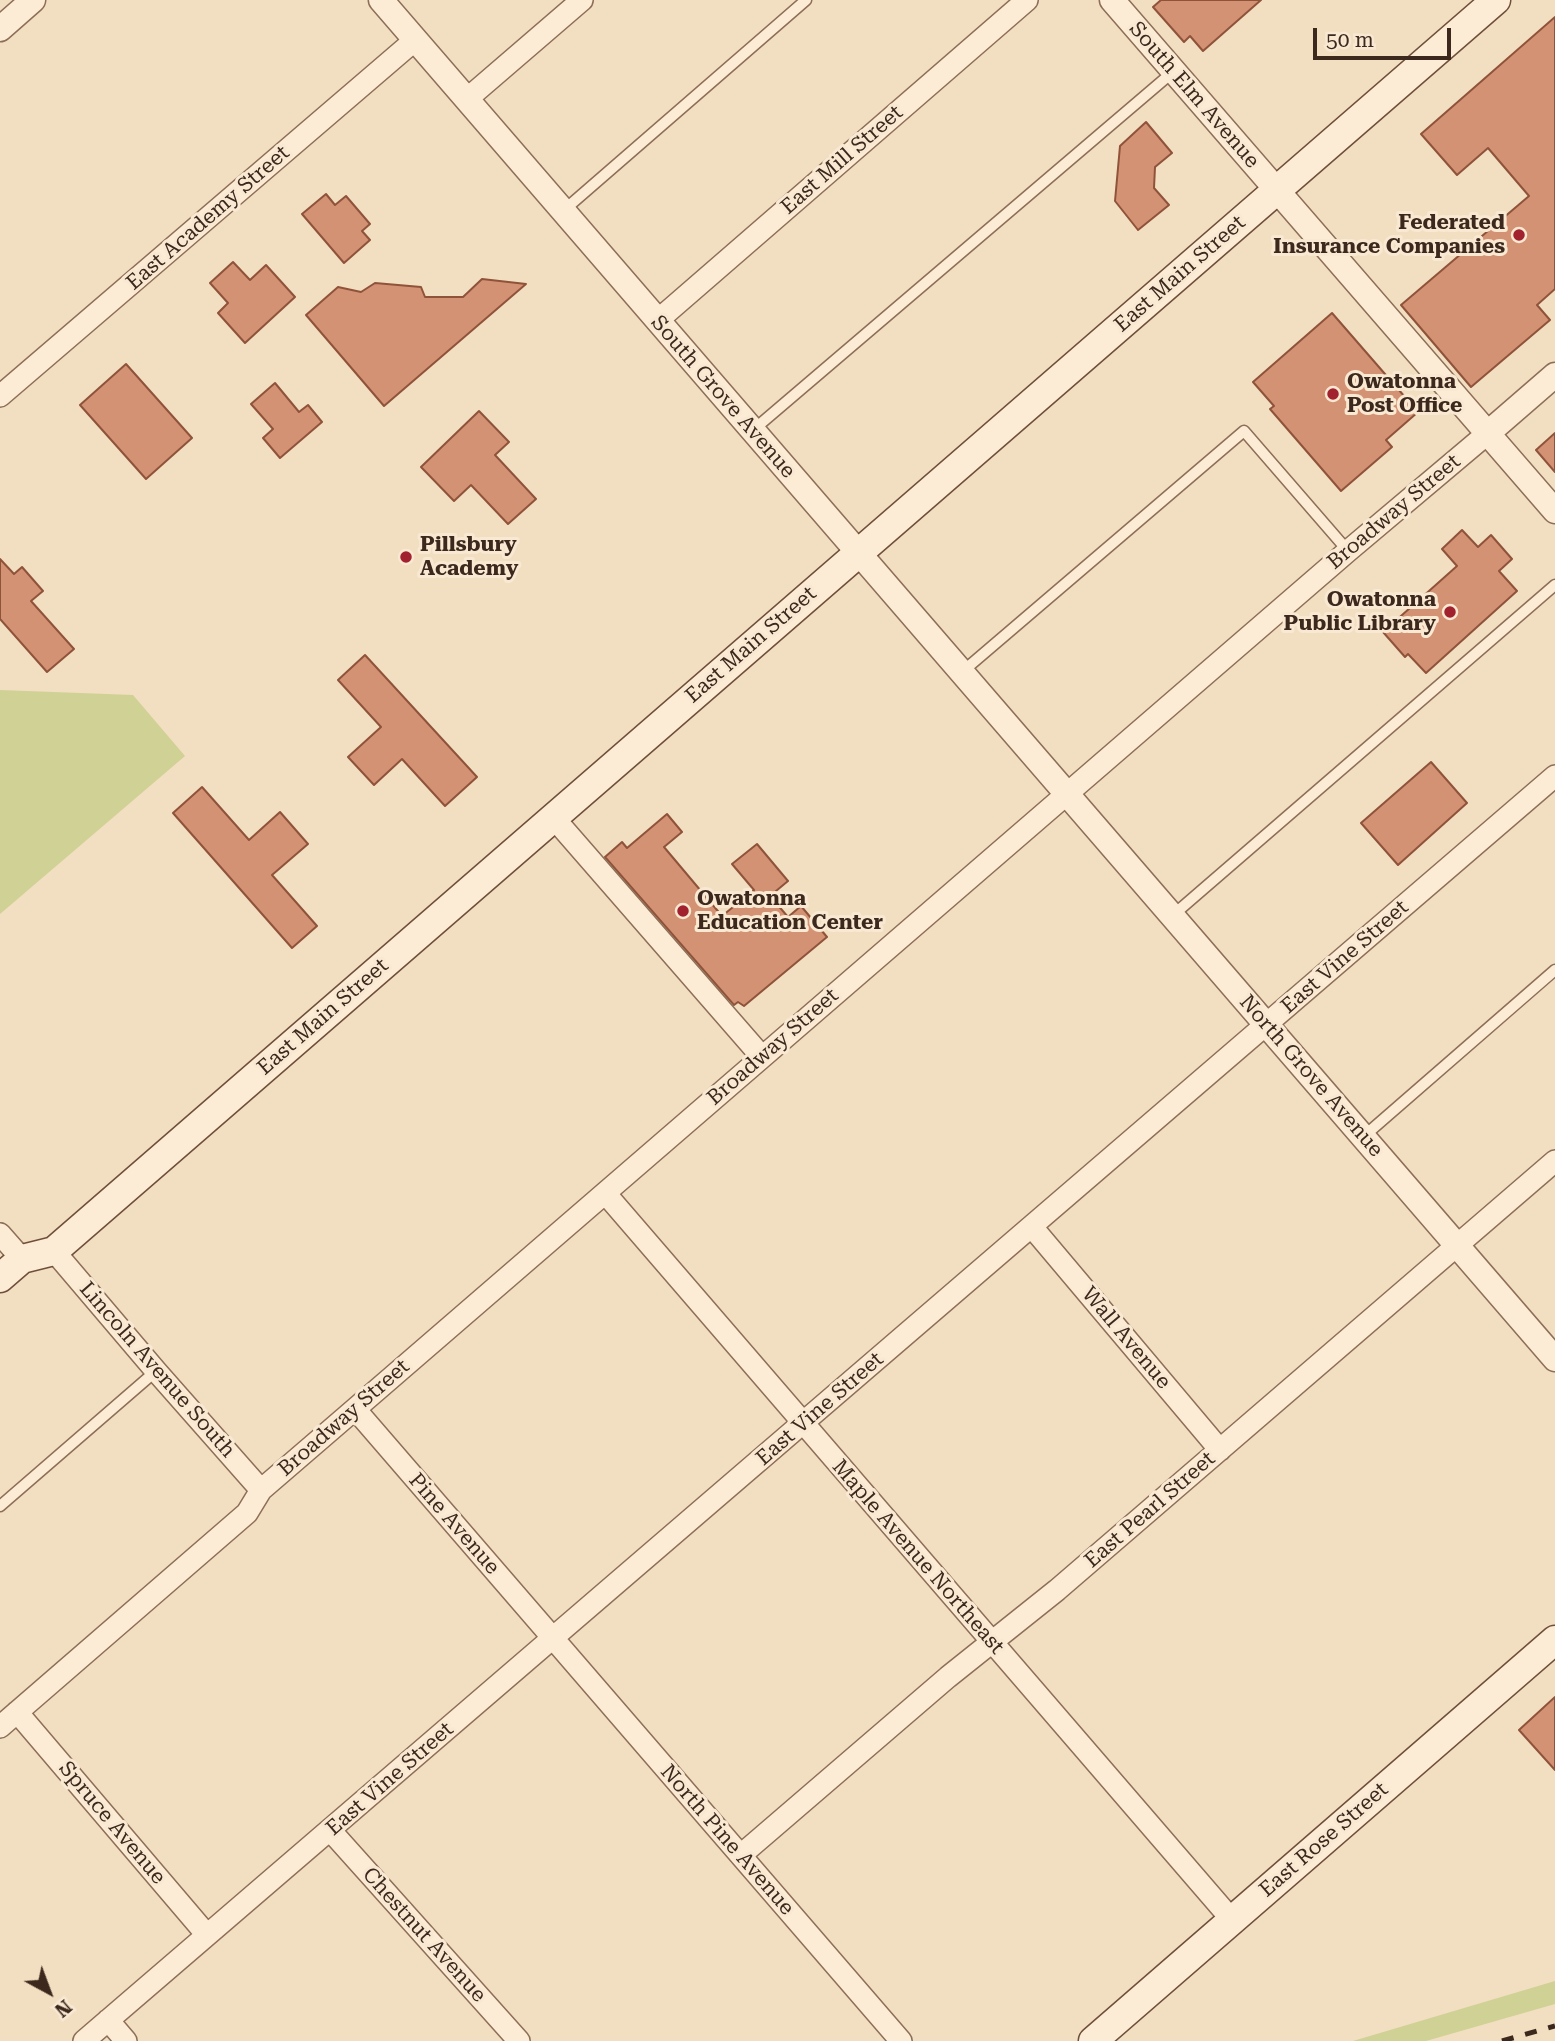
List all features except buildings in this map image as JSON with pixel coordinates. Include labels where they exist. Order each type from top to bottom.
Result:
[{"type":"main road","name":"East Main Street","points":[[0,1278],[22,1259],[54,1251],[1496,0]]},
{"type":"main road","name":"East Rose Street","points":[[1093,2041],[1555,1640]]},
{"type":"street","points":[[0,29],[33,0]]},
{"type":"street","name":"South Grove Avenue","points":[[381,0],[1066,794]]},
{"type":"street","points":[[467,99],[582,0]]},
{"type":"street","name":"East Mill Street","points":[[657,321],[1027,0]]},
{"type":"street","name":"South Elm Avenue","points":[[1112,0],[1555,511]]},
{"type":"street","name":"East Academy Street","points":[[0,396],[415,40]]},
{"type":"street","name":"Broadway Street","points":[[0,1727],[247,1513],[261,1490],[1555,375]]},
{"type":"street","name":"East Vine Street","points":[[84,2041],[1555,776]]},
{"type":"street","name":"North Grove Avenue","points":[[1066,794],[1554,1357]]},
{"type":"street","points":[[553,817],[762,1057]]},
{"type":"street","name":"East Pearl Street","points":[[741,1855],[948,1677],[993,1643],[1220,1450],[1555,1161]]},
{"type":"street","name":"Maple Avenue Northeast","points":[[605,1193],[1232,1920]]},
{"type":"street","name":"Wall Avenue","points":[[1032,1227],[1220,1450]]},
{"type":"street","points":[[0,1234],[22,1259]]},
{"type":"street","name":"Lincoln Avenue South","points":[[54,1251],[261,1490]]},
{"type":"street","name":"Pine Avenue","points":[[355,1409],[553,1639]]},
{"type":"street","name":"North Pine Avenue","points":[[553,1639],[901,2041]]},
{"type":"street","name":"Spruce Avenue","points":[[17,1712],[208,1935]]},
{"type":"street","name":"Chestnut Avenue","points":[[330,1830],[519,2041]]},
{"type":"street","points":[[108,2020],[126,2041]]},
{"type":"lane","points":[[563,211],[806,0]]},
{"type":"lane","points":[[752,431],[1174,71]]},
{"type":"lane","points":[[961,673],[1244,431],[1348,551]]},
{"type":"lane","points":[[1172,916],[1555,585]]},
{"type":"lane","points":[[1363,1137],[1555,970]]},
{"type":"lane","points":[[0,1506],[156,1371]]},
{"type":"green space","points":[[0,690],[133,695],[185,756],[0,914]]},
{"type":"green space","points":[[1555,1981],[1555,2004],[1426,2041],[1353,2041]]},
{"type":"railway","points":[[1502,2041],[1555,2026]]},
{"type":"place","name":"Federated Insurance Companies","points":[[1519,235]]},
{"type":"place","name":"Owatonna Post Office","points":[[1333,394]]},
{"type":"place","name":"Pillsbury Academy","points":[[406,557]]},
{"type":"place","name":"Owatonna Public Library","points":[[1450,612]]},
{"type":"place","name":"Owatonna Education Center","points":[[683,911]]}]
